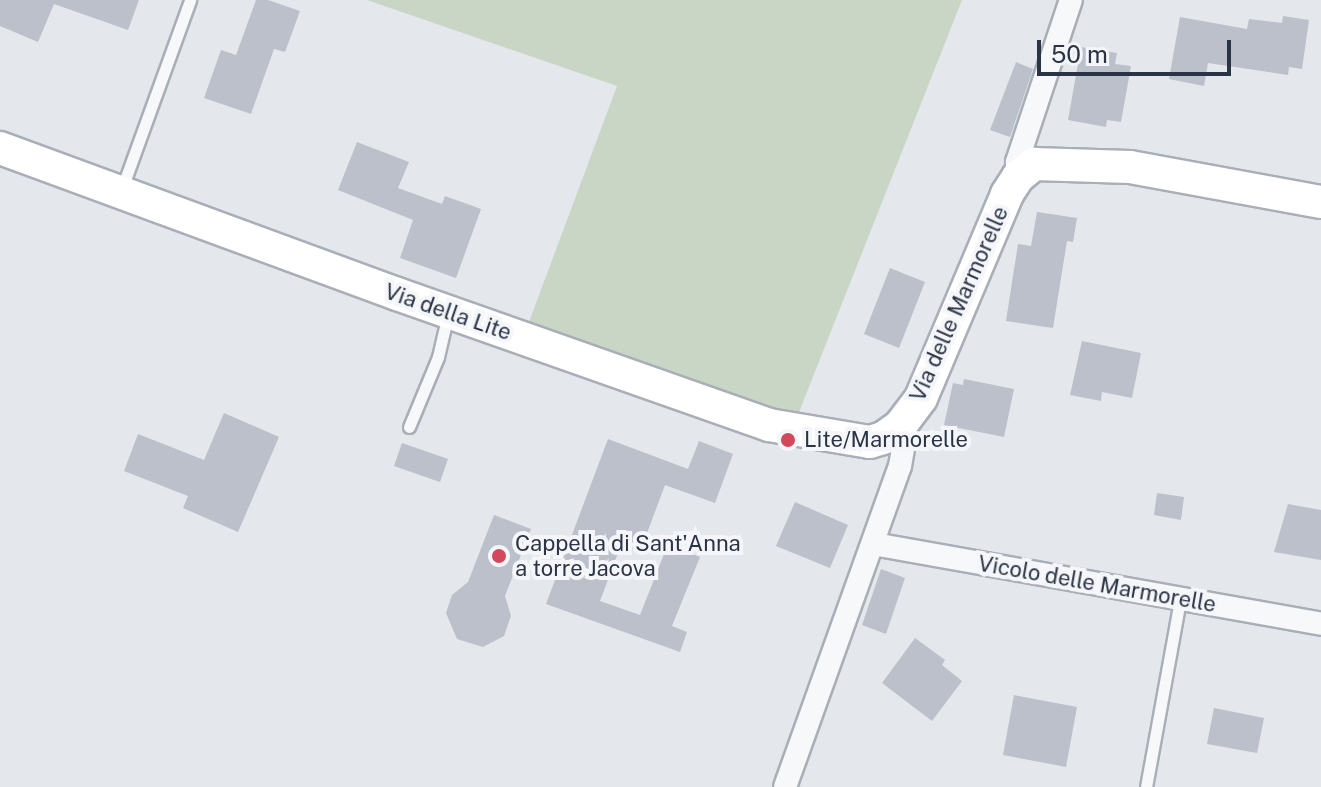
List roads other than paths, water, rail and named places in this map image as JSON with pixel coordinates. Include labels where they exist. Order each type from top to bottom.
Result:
[{"type":"street","name":"Via delle Marmorelle","points":[[785,787],[900,466],[905,438],[900,426],[935,371],[1007,194],[1018,177],[1017,162],[1071,0]]},
{"type":"street","name":"Via della Lite","points":[[0,148],[769,425],[870,442],[883,438],[900,426]]},
{"type":"street","points":[[1018,177],[1034,164],[1130,167],[1321,202]]},
{"type":"street","name":"Vicolo delle Marmorelle","points":[[874,544],[1321,624]]},
{"type":"lane","points":[[120,192],[190,0]]},
{"type":"lane","points":[[409,427],[438,357],[449,312]]},
{"type":"lane","points":[[1146,787],[1180,599]]},
{"type":"place","name":"Lite/Marmorelle","points":[[788,440]]},
{"type":"place","name":"Cappella di Sant'Anna a torre Jacova","points":[[499,556]]}]
